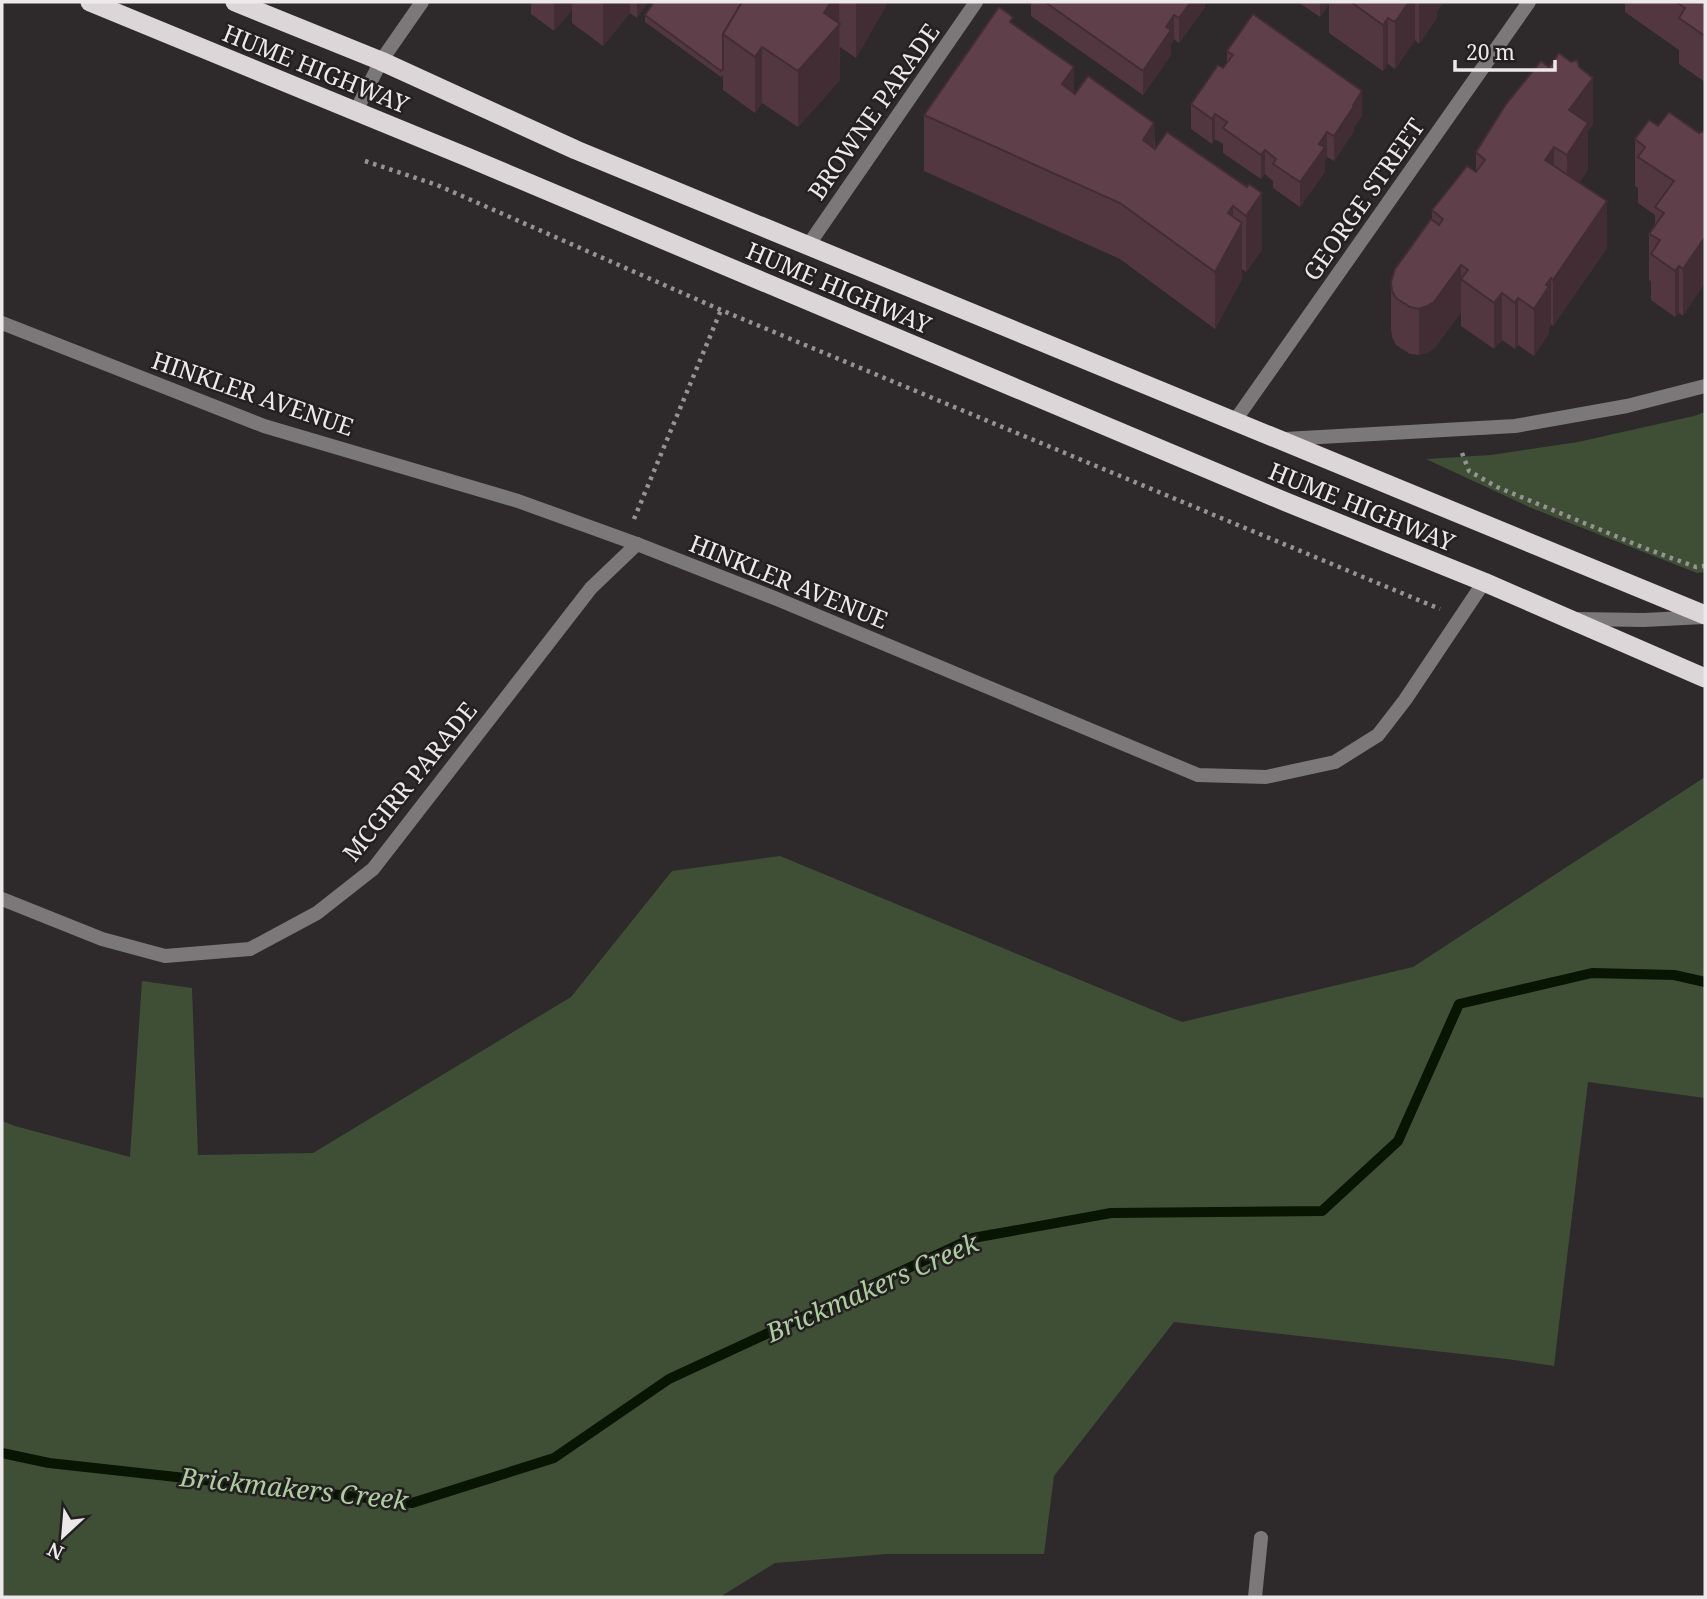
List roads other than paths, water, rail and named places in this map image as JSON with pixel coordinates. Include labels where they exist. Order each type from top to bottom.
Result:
[{"type":"highway","name":"HUME HIGHWAY","points":[[90,2],[1484,583],[1705,678]]},
{"type":"highway","name":"HUME HIGHWAY","points":[[235,2],[381,61],[576,150],[807,247],[1280,439],[1705,616]]},
{"type":"street","points":[[356,111],[381,61],[422,2]]},
{"type":"street","name":"BROWNE PARADE","points":[[807,247],[976,2]]},
{"type":"street","name":"GEORGE STREET","points":[[1234,422],[1529,2]]},
{"type":"street","name":"HINKLER AVENUE","points":[[2,323],[264,426],[518,501],[637,544],[789,604],[1198,775],[1266,777],[1335,762],[1378,735],[1405,700],[1484,583]]},
{"type":"street","points":[[1280,439],[1515,426],[1627,406],[1705,386]]},
{"type":"street","name":"MCGIRR PARADE","points":[[2,898],[102,939],[165,956],[250,949],[317,913],[373,869],[591,588],[637,544]]},
{"type":"street","points":[[1570,619],[1644,620],[1705,616]]},
{"type":"street","points":[[1255,1597],[1261,1538]]},
{"type":"waterway","name":"Brickmakers Creek","points":[[2,1453],[49,1463],[412,1503],[554,1458],[669,1379],[973,1238],[1111,1213],[1322,1211],[1398,1141],[1459,1004],[1592,973],[1674,975],[1705,982]]}]
